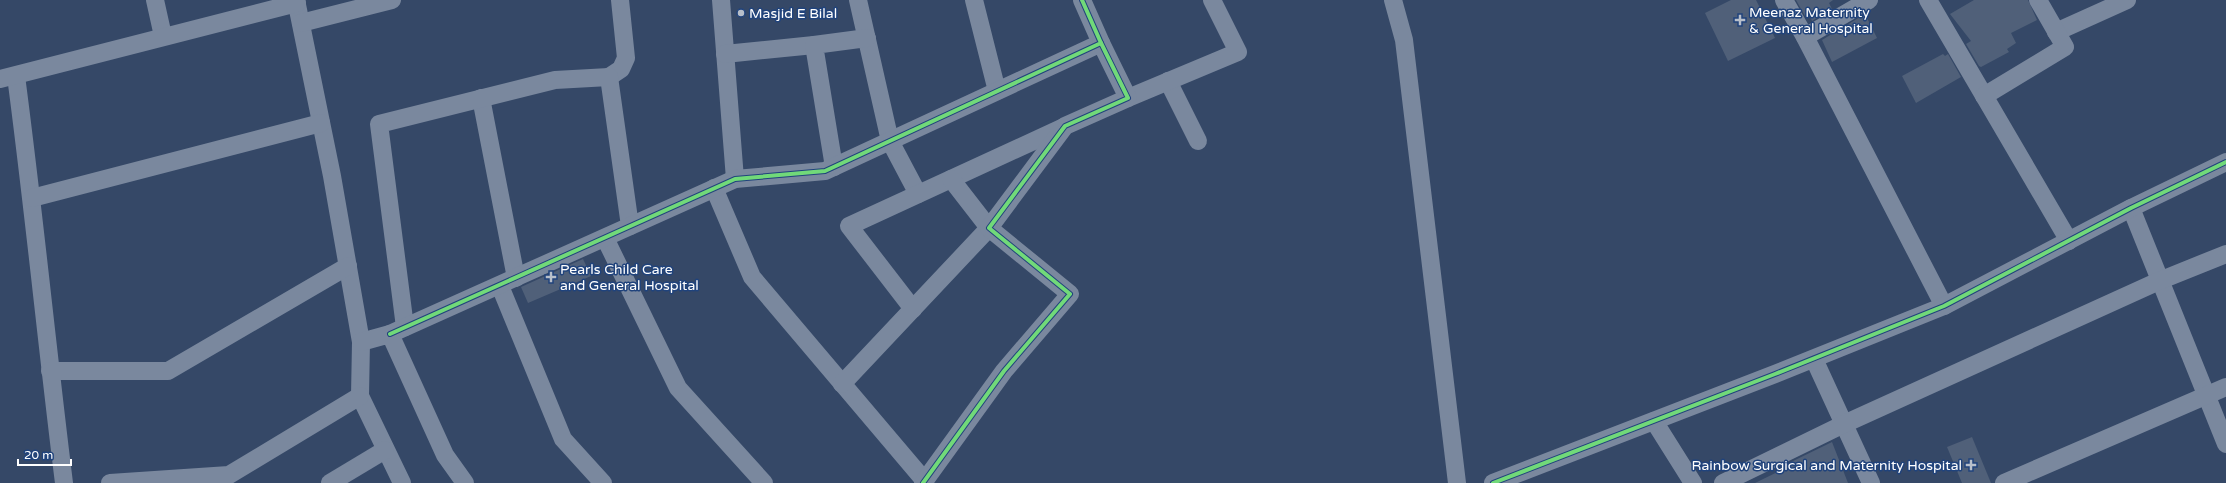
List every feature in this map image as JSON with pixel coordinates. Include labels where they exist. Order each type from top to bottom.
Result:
[{"type":"street","points":[[155,0],[163,36]]},
{"type":"street","points":[[301,23],[392,0]]},
{"type":"street","points":[[465,483],[445,455],[398,330],[379,124],[554,80],[609,76],[621,69],[626,58],[620,0]]},
{"type":"street","points":[[721,0],[735,179]]},
{"type":"street","points":[[858,0],[890,141],[918,194]]},
{"type":"street","points":[[974,0],[997,91]]},
{"type":"street","points":[[1082,0],[1128,98]]},
{"type":"street","points":[[913,309],[849,226],[1065,126],[1238,52],[1212,0]]},
{"type":"street","points":[[1394,0],[1404,40],[1457,483]]},
{"type":"street","points":[[1784,0],[1805,37],[1944,306]]},
{"type":"street","points":[[1805,37],[1869,0]]},
{"type":"street","points":[[1928,0],[2069,241]]},
{"type":"street","points":[[1984,96],[2065,47],[2038,0]]},
{"type":"street","points":[[2056,32],[2127,0]]},
{"type":"street","points":[[64,483],[50,371],[32,198],[8,78],[297,2],[348,266],[361,342],[360,396],[402,483]]},
{"type":"street","points":[[725,54],[867,38]]},
{"type":"street","points":[[361,342],[398,330],[500,286],[735,179],[825,171],[1101,43]]},
{"type":"street","points":[[814,45],[834,167]]},
{"type":"street","points":[[609,76],[630,226]]},
{"type":"street","points":[[1168,81],[1198,141]]},
{"type":"street","points":[[481,98],[516,278]]},
{"type":"street","points":[[32,198],[321,123]]},
{"type":"street","points":[[842,384],[989,228],[1065,126]]},
{"type":"street","points":[[1493,483],[1814,359],[1944,306],[2131,208],[2226,162]]},
{"type":"street","points":[[714,188],[752,277],[923,482],[1004,371],[1070,294],[989,228],[951,179]]},
{"type":"street","points":[[2131,208],[2159,281],[2226,444]]},
{"type":"street","points":[[605,238],[678,388],[764,483]]},
{"type":"street","points":[[1723,483],[1844,424],[2159,281],[2226,254]]},
{"type":"street","points":[[50,371],[168,371],[348,266]]},
{"type":"street","points":[[500,286],[563,439],[603,483]]},
{"type":"street","points":[[1814,359],[1871,483]]},
{"type":"street","points":[[2004,483],[2226,387]]},
{"type":"street","points":[[110,483],[230,479],[360,396]]},
{"type":"street","points":[[1654,421],[1693,483]]},
{"type":"street","points":[[330,483],[385,450]]},
{"type":"building","points":[[1731,0],[1756,0],[1775,38],[1728,61],[1705,13]]},
{"type":"building","points":[[1796,0],[1833,0],[1829,3],[1832,9],[1812,21],[1809,14],[1805,16]]},
{"type":"building","points":[[1974,0],[2028,0],[2037,20],[2011,33],[2016,43],[2007,49],[2009,52],[1981,67],[1966,44],[1971,41],[1950,14]]},
{"type":"building","points":[[1865,14],[1877,38],[1832,62],[1822,40]]},
{"type":"building","points":[[1943,54],[1945,56],[1948,54],[1961,77],[1916,103],[1902,76]]},
{"type":"building","points":[[583,259],[591,276],[528,303],[521,287]]},
{"type":"building","points":[[1972,437],[1991,483],[1962,483],[1947,447]]},
{"type":"building","points":[[1832,442],[1848,483],[1755,483],[1792,465],[1791,462]]},
{"type":"cycle path","points":[[390,334],[735,179],[825,171],[1101,43],[1082,0]]},
{"type":"cycle path","points":[[923,483],[1004,371],[1070,294],[989,228],[1065,126],[1128,98],[1101,43]]},
{"type":"cycle path","points":[[1493,483],[1775,374],[1944,306],[2131,208],[2226,162]]},
{"type":"place","name":"Masjid E Bilal","points":[[741,13]]},
{"type":"place","name":"Meenaz Maternity & General Hospital","points":[[1740,20]]},
{"type":"place","name":"Pearls Child Care and General Hospital","points":[[551,277]]},
{"type":"place","name":"Rainbow Surgical and Maternity Hospital","points":[[1971,465]]}]
